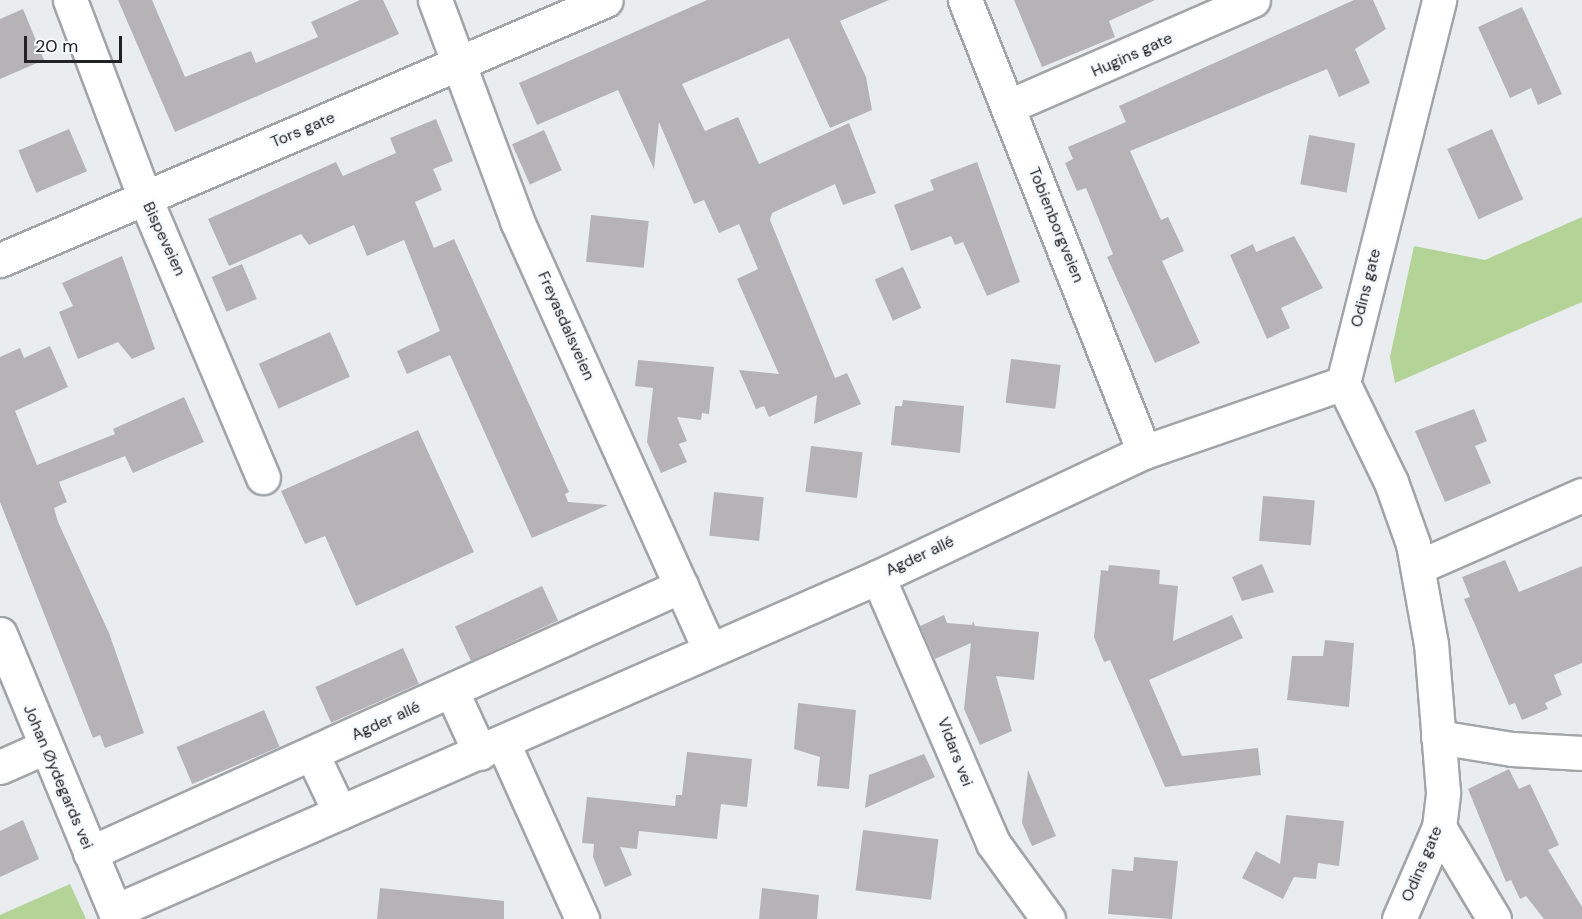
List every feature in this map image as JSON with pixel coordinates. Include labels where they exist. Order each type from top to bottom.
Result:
[{"type":"street","name":"Bispeveien","points":[[70,0],[145,198],[263,477]]},
{"type":"street","name":"Freyasdalsveien","points":[[435,0],[517,221],[709,648]]},
{"type":"street","name":"Tors gate","points":[[0,260],[606,0]]},
{"type":"street","name":"Tobienborgveien","points":[[965,0],[1010,106],[1144,452]]},
{"type":"street","name":"Hugins gate","points":[[1010,106],[1252,0]]},
{"type":"street","name":"Odins gate","points":[[1400,919],[1439,827],[1443,792],[1438,736],[1418,567],[1391,482],[1343,383],[1439,0]]},
{"type":"street","name":"Agder allé","points":[[116,915],[709,648],[878,576],[1144,452],[1343,383]]},
{"type":"street","points":[[1418,567],[1582,495]]},
{"type":"street","name":"Vidars vei","points":[[878,576],[993,843],[1048,919]]},
{"type":"street","name":"Agder allé","points":[[90,853],[452,692],[681,586]]},
{"type":"street","name":"Johan Øydegards vei","points":[[0,634],[116,915]]},
{"type":"street","points":[[452,692],[491,748],[582,919]]},
{"type":"street","points":[[1438,736],[1512,749],[1582,753]]},
{"type":"street","points":[[0,766],[45,747]]},
{"type":"street","points":[[312,754],[340,813]]},
{"type":"street","points":[[1439,827],[1494,919]]},
{"type":"green space","points":[[1582,217],[1582,302],[1395,383],[1390,357],[1414,246],[1485,260]]},
{"type":"green space","points":[[70,884],[86,919],[0,919],[0,915]]},
{"type":"building","points":[[118,0],[152,0],[185,77],[251,51],[256,63],[318,37],[311,22],[360,0],[383,0],[399,34],[175,132]]},
{"type":"building","points":[[707,0],[889,0],[840,21],[866,77],[872,110],[830,128],[789,38],[682,84],[705,131],[738,117],[759,164],[849,123],[876,193],[843,205],[835,184],[772,213],[770,220],[835,378],[847,373],[861,404],[814,424],[817,395],[769,417],[764,406],[756,409],[739,370],[779,374],[737,279],[758,269],[739,224],[719,233],[704,200],[694,204],[659,122],[654,169],[618,90],[537,125],[519,83]]},
{"type":"building","points":[[1014,0],[1155,0],[1109,21],[1115,37],[1042,67]]},
{"type":"building","points":[[1354,0],[1373,0],[1386,29],[1355,49],[1370,83],[1339,97],[1327,69],[1130,151],[1161,220],[1168,217],[1184,251],[1162,261],[1200,343],[1155,363],[1107,257],[1113,254],[1086,188],[1077,191],[1065,163],[1073,159],[1068,147],[1126,122],[1119,106]]},
{"type":"building","points":[[1522,7],[1562,94],[1538,105],[1531,88],[1510,98],[1478,27]]},
{"type":"building","points":[[23,9],[44,60],[0,79],[0,19]]},
{"type":"building","points":[[436,119],[453,161],[433,169],[442,190],[415,202],[434,248],[454,239],[569,492],[565,494],[568,502],[608,505],[532,538],[450,355],[407,374],[397,351],[440,331],[404,240],[367,256],[354,225],[309,245],[301,234],[229,266],[208,219],[336,162],[343,176],[396,153],[390,138]]},
{"type":"building","points":[[69,129],[87,171],[36,193],[18,150]]},
{"type":"building","points":[[1492,129],[1523,199],[1479,219],[1447,149]]},
{"type":"building","points":[[544,130],[562,170],[530,184],[512,144]]},
{"type":"building","points":[[1309,135],[1355,143],[1347,192],[1300,184]]},
{"type":"building","points":[[977,162],[1020,282],[987,296],[963,242],[955,245],[951,236],[911,251],[894,205],[934,190],[930,180]]},
{"type":"building","points":[[591,215],[649,221],[644,268],[586,262]]},
{"type":"building","points":[[1294,236],[1323,288],[1281,308],[1290,328],[1267,339],[1230,255],[1253,244],[1256,252]]},
{"type":"building","points":[[122,256],[155,349],[132,359],[118,342],[78,359],[59,312],[73,306],[62,283]]},
{"type":"building","points":[[242,264],[257,299],[226,312],[212,277]]},
{"type":"building","points":[[903,267],[921,308],[893,321],[875,280]]},
{"type":"building","points":[[330,332],[350,377],[279,408],[259,364]]},
{"type":"building","points":[[50,346],[68,387],[15,411],[37,465],[115,434],[113,429],[184,397],[204,442],[133,473],[125,456],[59,482],[67,502],[54,508],[58,522],[109,633],[144,733],[105,748],[100,735],[93,738],[0,502],[0,357],[20,348],[24,358]]},
{"type":"building","points":[[1011,359],[1061,365],[1055,409],[1006,403]]},
{"type":"building","points":[[638,360],[714,367],[709,414],[702,413],[701,420],[677,417],[687,441],[679,444],[687,462],[661,473],[647,442],[653,388],[635,386]]},
{"type":"building","points":[[903,400],[964,406],[960,453],[891,445],[895,406],[902,406]]},
{"type":"building","points":[[1474,409],[1487,441],[1475,446],[1491,483],[1445,502],[1415,431]]},
{"type":"building","points":[[418,430],[474,552],[356,606],[325,536],[305,544],[281,491]]},
{"type":"building","points":[[811,446],[863,452],[857,498],[805,492]]},
{"type":"building","points":[[714,492],[764,497],[759,541],[709,536]]},
{"type":"building","points":[[1263,496],[1315,501],[1311,545],[1259,541]]},
{"type":"building","points":[[1505,560],[1519,592],[1582,566],[1582,663],[1554,675],[1562,695],[1545,703],[1548,709],[1522,720],[1515,703],[1509,705],[1464,599],[1470,597],[1462,577]]},
{"type":"building","points":[[1262,564],[1274,592],[1242,601],[1232,577]]},
{"type":"building","points":[[1109,565],[1160,570],[1159,584],[1178,586],[1173,641],[1232,615],[1243,638],[1149,680],[1182,756],[1258,748],[1261,775],[1165,787],[1110,660],[1104,662],[1094,637],[1101,570],[1108,571]]},
{"type":"building","points":[[542,586],[558,620],[471,661],[455,627]]},
{"type":"building","points":[[944,615],[947,623],[972,625],[973,621],[975,626],[1039,632],[1034,680],[996,676],[1012,731],[980,745],[964,709],[971,643],[935,659],[920,626]]},
{"type":"building","points":[[1325,640],[1354,643],[1349,707],[1287,700],[1292,656],[1323,656]]},
{"type":"building","points":[[403,648],[419,684],[331,723],[315,687]]},
{"type":"building","points":[[798,703],[856,710],[849,789],[817,786],[820,757],[794,749]]},
{"type":"building","points":[[264,710],[280,747],[192,784],[177,747]]},
{"type":"building","points":[[687,752],[752,759],[747,807],[721,804],[717,839],[639,831],[637,849],[620,847],[632,875],[605,887],[593,857],[594,844],[582,843],[587,797],[675,806],[676,795],[682,795]]},
{"type":"building","points":[[924,754],[935,777],[865,808],[869,775]]},
{"type":"building","points":[[1509,769],[1519,789],[1530,784],[1559,845],[1548,850],[1582,907],[1582,919],[1544,919],[1526,896],[1520,899],[1511,880],[1506,882],[1468,789]]},
{"type":"building","points":[[1028,770],[1056,836],[1032,846],[1022,823]]},
{"type":"building","points":[[1286,815],[1344,821],[1339,866],[1318,863],[1316,879],[1294,877],[1283,899],[1242,878],[1256,851],[1280,864]]},
{"type":"building","points":[[23,820],[39,859],[0,877],[0,831]]},
{"type":"building","points":[[863,830],[938,839],[931,900],[856,891]]},
{"type":"building","points":[[1134,857],[1178,861],[1172,919],[1108,914],[1112,869],[1133,871]]},
{"type":"building","points":[[380,888],[504,901],[504,919],[377,919]]},
{"type":"building","points":[[762,888],[819,895],[817,919],[759,919]]}]
